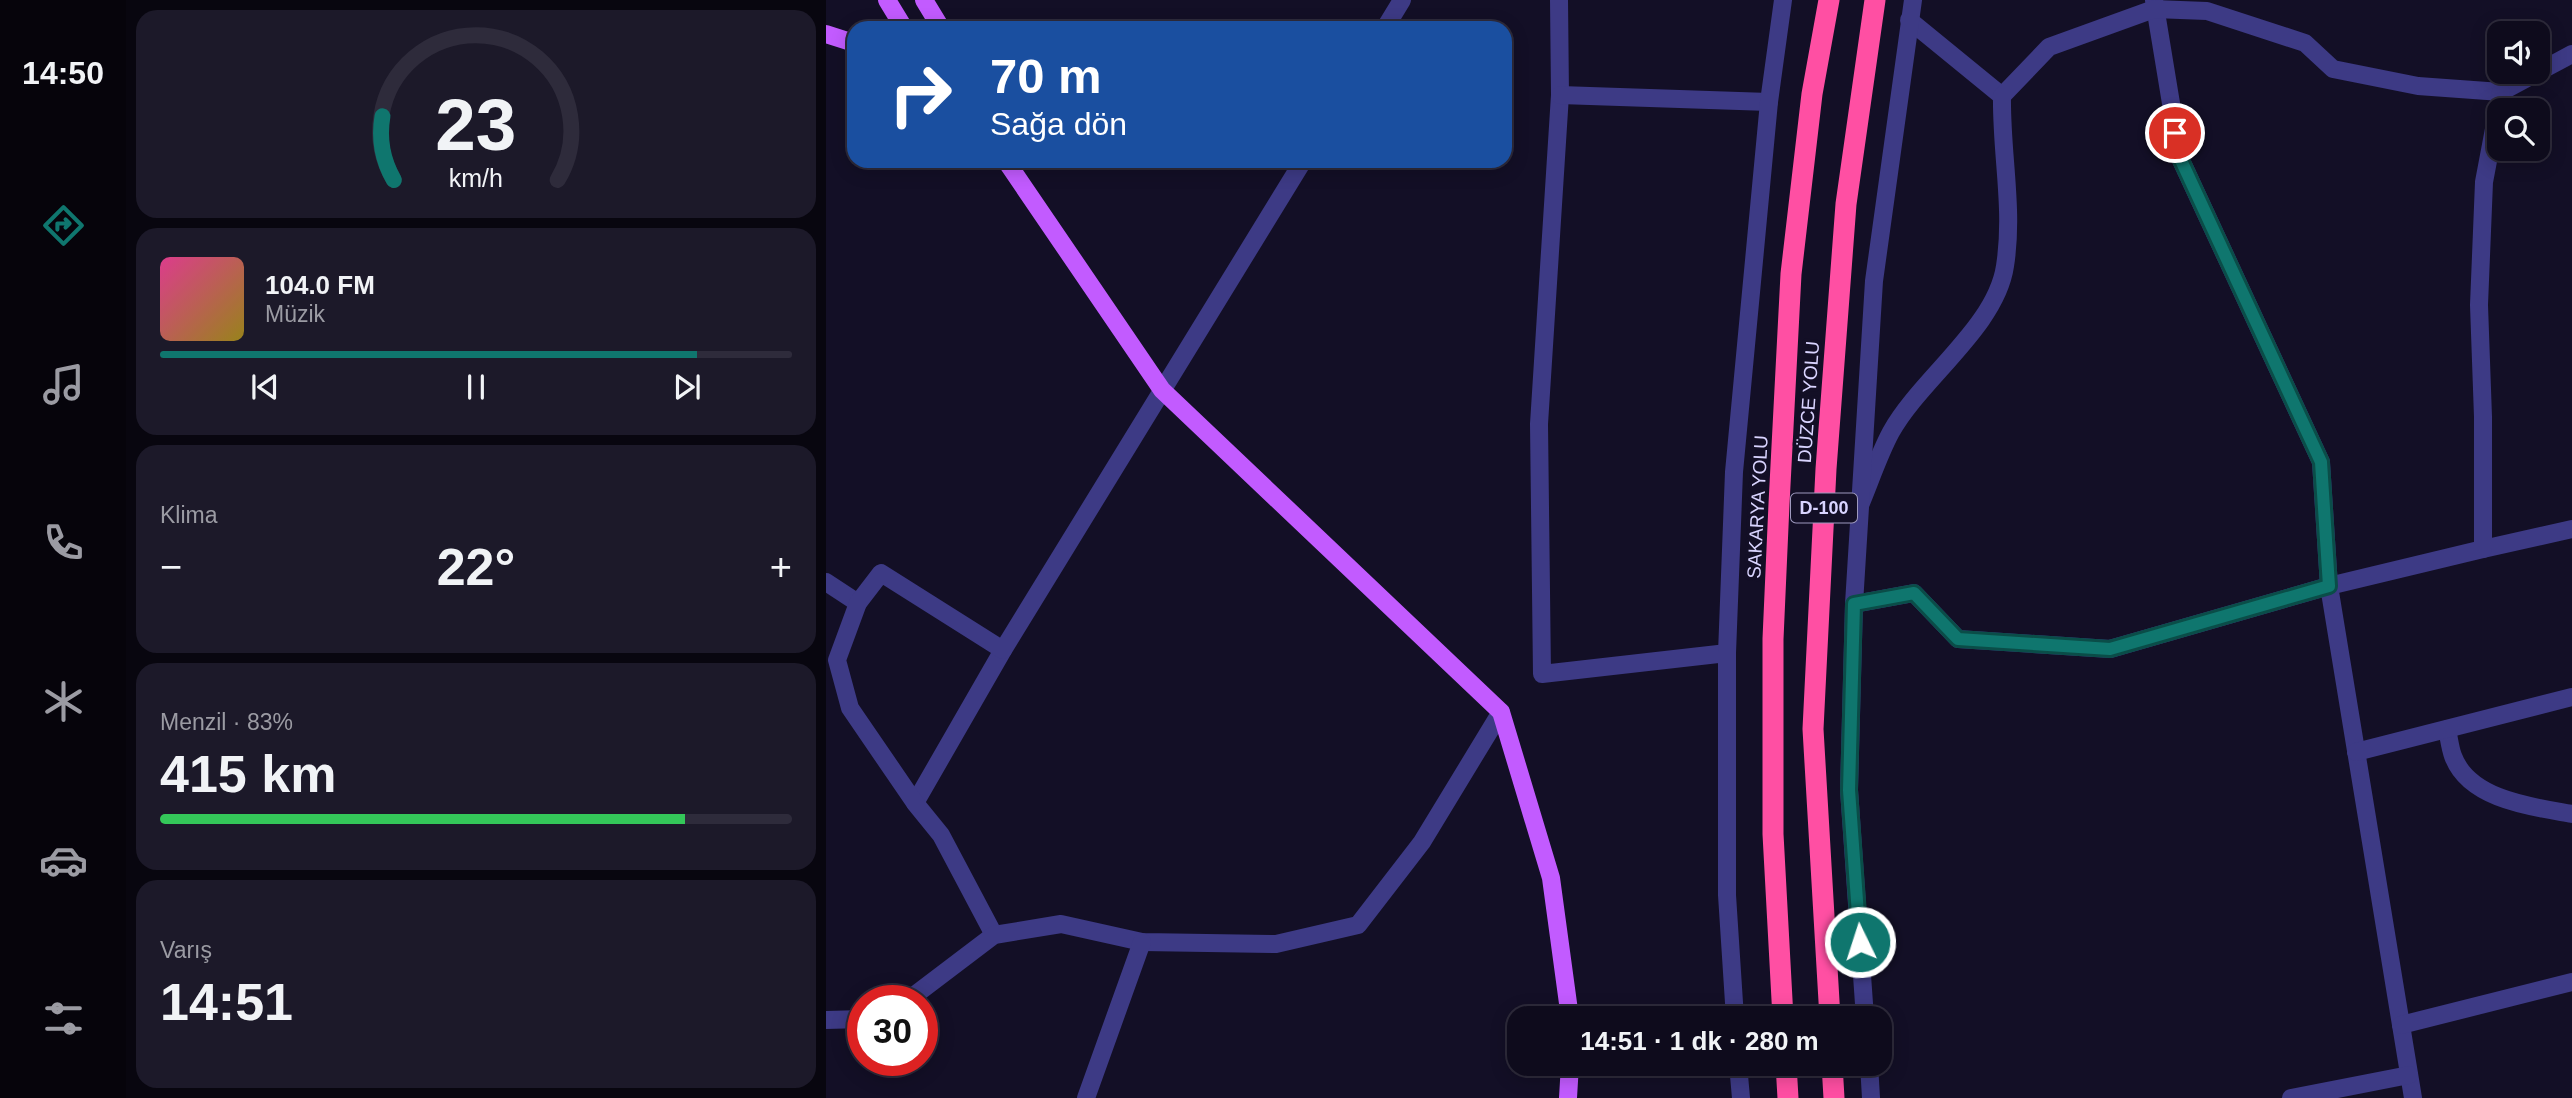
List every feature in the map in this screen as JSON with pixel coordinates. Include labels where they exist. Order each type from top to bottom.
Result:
[{"type":"highway","name":"SAKARYA YOLU","points":[[1782,1006],[1773,834],[1773,639],[1791,274],[1812,93],[1829,0]]},
{"type":"highway","name":"DÜZCE YOLU","points":[[1829,1006],[1813,729],[1826,469],[1846,204],[1875,0]]},
{"type":"highway","points":[[1787,1076],[1788,1098]]},
{"type":"highway","points":[[1833,1076],[1834,1098]]},
{"type":"main road","points":[[887,0],[900,21]]},
{"type":"main road","points":[[925,0],[937,21]]},
{"type":"main road","points":[[826,34],[847,41]]},
{"type":"main road","points":[[1001,168],[1026,191]]},
{"type":"main road","points":[[1011,168],[1162,390],[1501,712],[1551,878],[1568,1006]]},
{"type":"main road","points":[[1568,1098],[1569,1076]]},
{"type":"street","points":[[1389,21],[1402,0]]},
{"type":"street","points":[[1559,0],[1560,96],[1539,424],[1542,674],[1727,653]]},
{"type":"street","points":[[1734,1006],[1727,895],[1727,653],[1734,472],[1769,102],[1783,0]]},
{"type":"street","points":[[1865,1006],[1849,790],[1858,510],[1874,281],[1913,0]]},
{"type":"street","points":[[1858,510],[1892,431],[1931,376],[1985,317],[2005,269],[2010,196],[2002,96],[2049,47],[2154,5],[2207,11],[2305,43],[2333,69],[2418,86],[2501,92],[2572,54]]},
{"type":"street","points":[[2154,5],[2180,158],[2321,462],[2329,586],[2413,1098]]},
{"type":"street","points":[[1909,20],[2002,96]]},
{"type":"street","points":[[2483,549],[2483,417],[2479,305],[2484,182],[2501,92]]},
{"type":"street","points":[[1560,96],[1769,102]]},
{"type":"street","points":[[915,803],[1003,650],[1299,168]]},
{"type":"street","points":[[1854,604],[1914,593],[1958,639],[2110,649],[2329,586],[2572,529]]},
{"type":"street","points":[[994,935],[941,835],[915,803],[850,708],[837,660],[858,603],[881,573],[1003,650]]},
{"type":"street","points":[[826,582],[858,603]]},
{"type":"street","points":[[2356,752],[2572,697]]},
{"type":"street","points":[[928,985],[994,935],[1060,923],[1142,942],[1276,944],[1358,925],[1422,842],[1501,712]]},
{"type":"street","points":[[2447,729],[2454,759],[2476,785],[2510,802],[2572,814]]},
{"type":"street","points":[[1086,1098],[1142,942]]},
{"type":"street","points":[[2401,1025],[2572,982]]},
{"type":"street","points":[[826,1020],[847,1019]]},
{"type":"street","points":[[2291,1098],[2409,1075]]},
{"type":"street","points":[[1739,1076],[1741,1098]]},
{"type":"street","points":[[1870,1076],[1871,1098]]},
{"type":"route","points":[[1860,942],[1849,790],[1854,604],[1914,593],[1958,639],[2110,649],[2329,586],[2321,462],[2180,158],[2175,133]]}]
